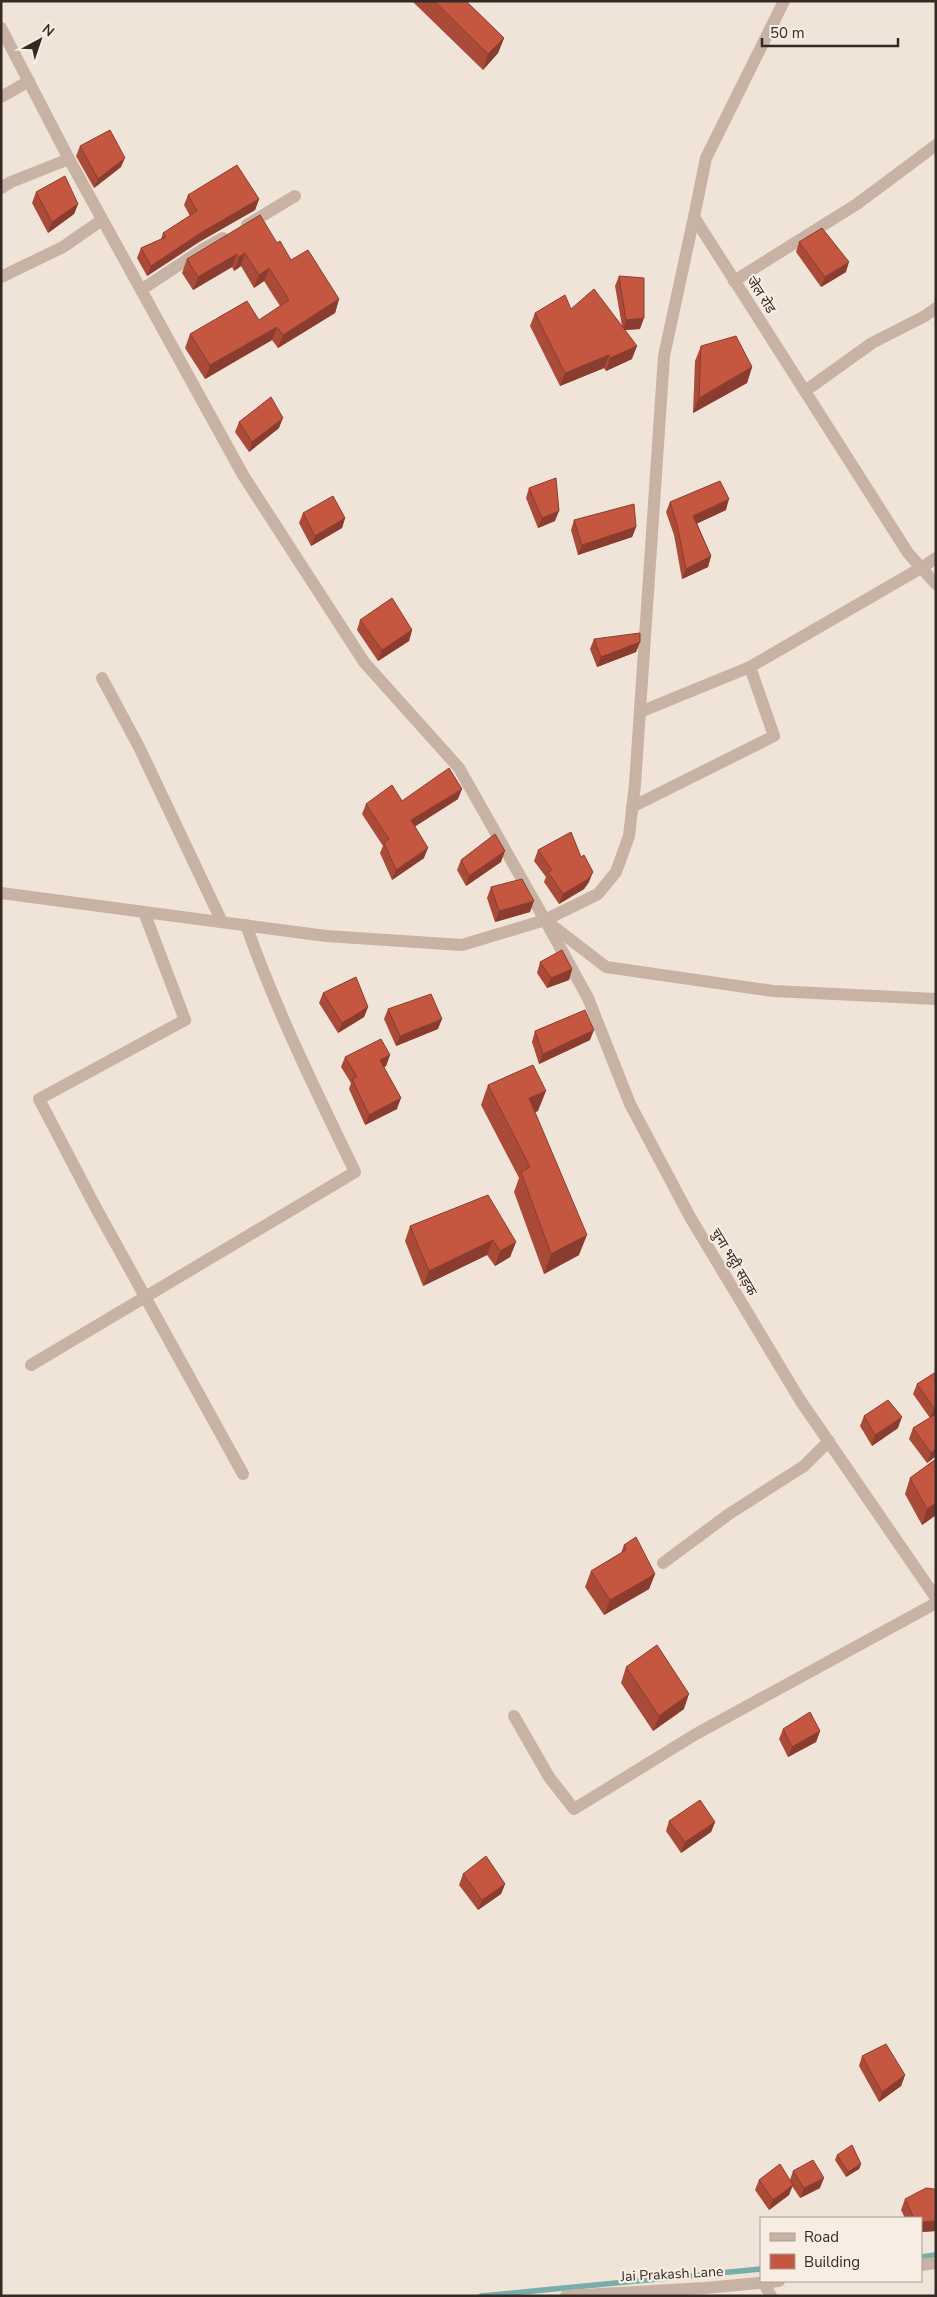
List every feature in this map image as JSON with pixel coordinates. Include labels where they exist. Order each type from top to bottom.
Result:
[{"type":"street","points":[[1,893],[326,936],[462,945],[545,920],[598,894],[616,872],[629,836],[640,712],[664,356],[706,158],[784,1]]},
{"type":"street","name":"चुना भट्ठी सड़क","points":[[1,28],[102,220],[243,475],[364,662],[459,768],[588,998],[630,1104],[690,1217],[800,1400],[936,1598]]},
{"type":"street","points":[[1,97],[29,81]]},
{"type":"street","points":[[734,281],[857,204],[936,145]]},
{"type":"street","points":[[1,188],[11,182],[69,159]]},
{"type":"street","points":[[141,290],[203,249],[295,196]]},
{"type":"street","name":"जेल रोड","points":[[694,217],[908,553],[936,584]]},
{"type":"street","points":[[1,277],[63,247],[102,220]]},
{"type":"street","points":[[805,391],[872,343],[925,316],[936,308]]},
{"type":"street","points":[[640,712],[750,667],[936,558]]},
{"type":"street","points":[[632,808],[774,736],[750,667]]},
{"type":"street","points":[[102,678],[139,747],[222,922]]},
{"type":"street","points":[[144,912],[185,1020],[39,1099],[243,1474]]},
{"type":"street","points":[[545,920],[606,967],[773,991],[936,999]]},
{"type":"street","points":[[32,1365],[355,1172],[261,968],[246,925]]},
{"type":"street","points":[[664,1563],[729,1514],[804,1466],[829,1441]]},
{"type":"street","points":[[514,1716],[549,1777],[574,1809],[696,1734],[936,1603]]},
{"type":"street","points":[[922,2265],[936,2263]]},
{"type":"street","points":[[763,2282],[771,2296]]},
{"type":"street","name":"Jai Prakash Lane","points":[[566,2296],[622,2294],[763,2282]]},
{"type":"building","points":[[434,1],[466,1],[504,38],[488,54]]},
{"type":"building","points":[[110,130],[125,158],[98,179],[80,146]]},
{"type":"building","points":[[237,165],[259,199],[202,232],[151,266],[141,248],[166,237],[163,233],[197,211],[188,195]]},
{"type":"building","points":[[65,176],[78,204],[52,222],[36,192]]},
{"type":"building","points":[[260,215],[277,243],[280,241],[291,260],[308,250],[339,299],[283,335],[277,327],[210,365],[190,334],[247,301],[259,320],[289,300],[269,268],[259,275],[245,253],[239,257],[237,254],[198,277],[187,259]]},
{"type":"building","points":[[822,228],[849,262],[825,277],[799,242]]},
{"type":"building","points":[[619,276],[644,278],[644,318],[626,320]]},
{"type":"building","points":[[594,289],[637,346],[610,358],[609,355],[565,373],[535,313],[565,295],[571,309]]},
{"type":"building","points":[[736,336],[752,367],[699,398],[701,346]]},
{"type":"building","points":[[271,397],[283,418],[252,442],[239,422]]},
{"type":"building","points":[[556,478],[559,511],[542,518],[529,488]]},
{"type":"building","points":[[720,481],[729,499],[693,516],[711,556],[686,569],[677,524],[670,502]]},
{"type":"building","points":[[333,496],[345,518],[315,536],[303,513]]},
{"type":"building","points":[[634,504],[636,527],[582,545],[574,520]]},
{"type":"building","points":[[392,598],[412,630],[382,650],[360,620]]},
{"type":"building","points":[[640,633],[640,642],[601,657],[594,639]]},
{"type":"building","points":[[449,768],[462,789],[411,820],[428,848],[396,870],[384,843],[389,839],[366,804],[392,785],[402,801]]},
{"type":"building","points":[[571,832],[581,857],[584,855],[593,872],[588,879],[563,894],[548,872],[552,870],[538,850]]},
{"type":"building","points":[[495,834],[505,851],[469,876],[461,860]]},
{"type":"building","points":[[522,879],[534,901],[499,911],[491,887]]},
{"type":"building","points":[[562,950],[572,969],[551,978],[540,962]]},
{"type":"building","points":[[356,977],[368,1007],[342,1023],[323,993]]},
{"type":"building","points":[[431,994],[442,1019],[400,1036],[388,1009]]},
{"type":"building","points":[[585,1010],[594,1030],[543,1054],[535,1031]]},
{"type":"building","points":[[381,1039],[390,1055],[380,1060],[401,1098],[369,1115],[352,1079],[357,1077],[345,1057]]},
{"type":"building","points":[[533,1065],[546,1091],[529,1098],[587,1235],[551,1254],[521,1172],[530,1167],[488,1085]]},
{"type":"building","points":[[488,1195],[516,1242],[500,1251],[493,1240],[429,1271],[410,1226]]},
{"type":"building","points":[[936,1372],[936,1407],[934,1408],[917,1384]]},
{"type":"building","points":[[888,1400],[902,1417],[875,1435],[864,1416]]},
{"type":"building","points":[[936,1414],[936,1449],[931,1453],[913,1428]]},
{"type":"building","points":[[936,1459],[936,1503],[927,1509],[910,1478]]},
{"type":"building","points":[[636,1537],[655,1574],[610,1600],[591,1571],[626,1550],[624,1545]]},
{"type":"building","points":[[657,1645],[689,1694],[659,1716],[626,1667]]},
{"type":"building","points":[[810,1712],[820,1731],[792,1747],[783,1729]]},
{"type":"building","points":[[700,1800],[715,1822],[685,1842],[669,1821]]},
{"type":"building","points":[[486,1856],[505,1884],[482,1900],[463,1874]]},
{"type":"building","points":[[886,2044],[905,2075],[882,2092],[862,2056]]},
{"type":"building","points":[[852,2145],[861,2164],[848,2172],[837,2155]]},
{"type":"building","points":[[813,2160],[824,2178],[804,2188],[793,2171]]},
{"type":"building","points":[[780,2164],[793,2185],[773,2200],[759,2180]]},
{"type":"building","points":[[926,2188],[936,2190],[936,2221],[922,2222],[922,2217],[914,2217],[905,2199]]},
{"type":"waterway","points":[[922,2257],[936,2255]]},
{"type":"waterway","points":[[481,2296],[760,2269]]}]
